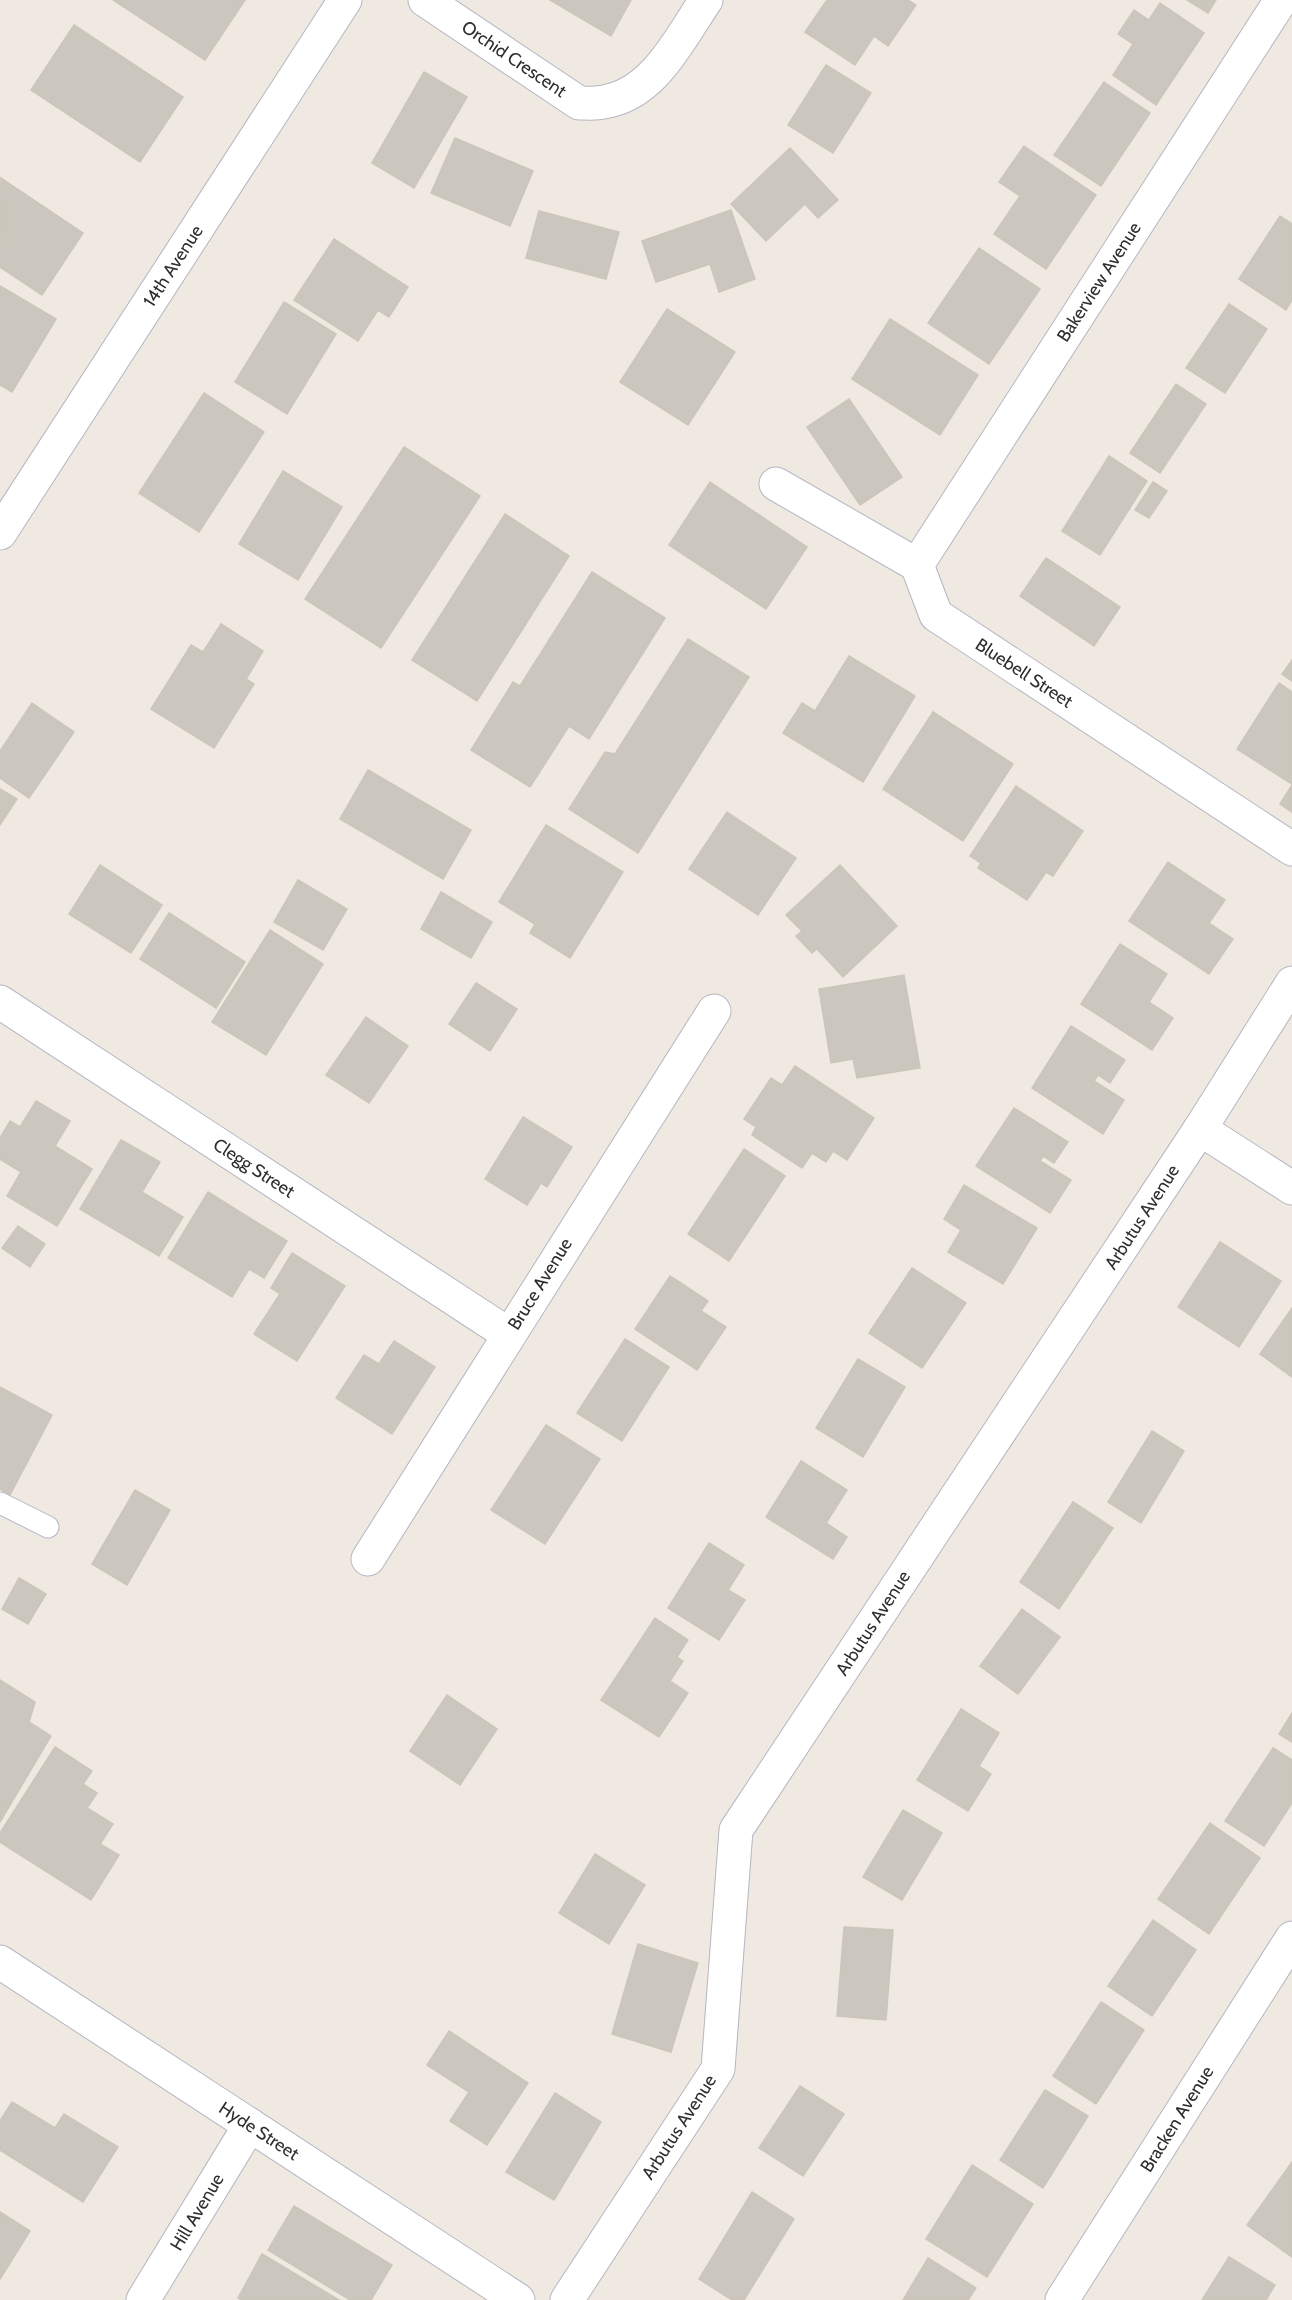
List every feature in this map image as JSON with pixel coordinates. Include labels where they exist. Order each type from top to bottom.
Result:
[{"type":"street","name":"14th Avenue","points":[[0,532],[345,0]]},
{"type":"street","name":"Orchid Crescent","points":[[424,0],[579,103],[604,102],[624,95],[644,84],[661,66],[706,0]]},
{"type":"street","name":"Bakerview Avenue","points":[[917,565],[1281,0]]},
{"type":"street","points":[[776,484],[917,565]]},
{"type":"street","name":"Bluebell Street","points":[[917,565],[936,615],[1292,849]]},
{"type":"street","name":"Arbutus Avenue","points":[[567,2300],[718,2068],[736,1830],[1200,1129],[1292,983]]},
{"type":"street","name":"Clegg Street","points":[[0,1002],[508,1334]]},
{"type":"street","name":"Bruce Avenue","points":[[368,1559],[714,1011]]},
{"type":"street","points":[[1200,1129],[1292,1188]]},
{"type":"street","name":"Bracken Avenue","points":[[1062,2300],[1292,1938]]},
{"type":"street","name":"Hyde Street","points":[[0,1962],[518,2300]]},
{"type":"street","name":"Hill Avenue","points":[[144,2300],[250,2124]]},
{"type":"lane","points":[[0,1503],[48,1527]]},
{"type":"building","points":[[113,0],[245,0],[205,60]]},
{"type":"building","points":[[550,0],[631,0],[611,36]]},
{"type":"building","points":[[827,0],[908,0],[916,5],[888,46],[874,36],[855,65],[805,32]]},
{"type":"building","points":[[1187,0],[1216,0],[1208,13]]},
{"type":"building","points":[[1160,3],[1204,33],[1156,105],[1113,75],[1133,44],[1118,34],[1134,10],[1149,20]]},
{"type":"building","points":[[74,25],[183,97],[140,162],[31,90]]},
{"type":"building","points":[[826,65],[871,93],[833,153],[788,125]]},
{"type":"building","points":[[424,72],[467,97],[414,188],[372,163]]},
{"type":"building","points":[[1104,82],[1150,113],[1101,186],[1054,155]]},
{"type":"building","points":[[455,138],[533,171],[510,226],[431,193]]},
{"type":"building","points":[[1024,146],[1096,195],[1046,269],[994,234],[1020,196],[999,182]]},
{"type":"building","points":[[790,148],[838,200],[818,218],[805,204],[766,241],[731,204]]},
{"type":"building","points":[[1,178],[83,233],[42,295],[0,267]]},
{"type":"building","points":[[731,210],[755,279],[719,292],[710,264],[656,282],[642,241]]},
{"type":"building","points":[[539,211],[619,232],[606,279],[526,258]]},
{"type":"building","points":[[1280,216],[1292,224],[1292,300],[1286,310],[1239,279]]},
{"type":"building","points":[[334,239],[408,287],[389,317],[378,310],[358,341],[294,300]]},
{"type":"building","points":[[979,248],[1040,289],[989,364],[928,323]]},
{"type":"building","points":[[0,286],[56,319],[12,392],[0,385]]},
{"type":"building","points":[[284,302],[336,334],[287,414],[235,382]]},
{"type":"building","points":[[1229,304],[1267,329],[1225,393],[1186,368]]},
{"type":"building","points":[[667,309],[735,352],[688,425],[620,382]]},
{"type":"building","points":[[890,319],[978,375],[940,435],[852,379]]},
{"type":"building","points":[[1176,384],[1206,404],[1160,473],[1130,453]]},
{"type":"building","points":[[204,393],[264,432],[199,532],[139,493]]},
{"type":"building","points":[[849,399],[902,477],[860,505],[807,427]]},
{"type":"building","points":[[404,447],[480,496],[381,648],[305,599]]},
{"type":"building","points":[[1109,456],[1147,481],[1100,555],[1062,531]]},
{"type":"building","points":[[283,471],[342,507],[298,580],[239,544]]},
{"type":"building","points":[[710,482],[807,547],[766,609],[669,545]]},
{"type":"building","points":[[1153,482],[1167,491],[1149,518],[1135,510]]},
{"type":"building","points":[[505,514],[569,556],[477,701],[412,660]]},
{"type":"building","points":[[1046,558],[1120,607],[1094,646],[1020,596]]},
{"type":"building","points":[[592,572],[665,618],[589,739],[569,726],[530,787],[471,750],[513,682],[520,686]]},
{"type":"building","points":[[221,624],[263,651],[246,679],[254,684],[214,748],[151,709],[191,645],[203,652]]},
{"type":"building","points":[[688,639],[749,677],[638,853],[569,809],[605,752],[615,754]]},
{"type":"building","points":[[849,656],[915,696],[863,782],[783,733],[802,703],[815,711]]},
{"type":"building","points":[[1292,660],[1292,681],[1282,674]]},
{"type":"building","points":[[1279,683],[1292,692],[1292,784],[1237,749]]},
{"type":"building","points":[[32,703],[74,732],[29,798],[0,778],[0,751]]},
{"type":"building","points":[[933,712],[1013,764],[963,841],[883,789]]},
{"type":"building","points":[[368,770],[471,830],[443,879],[340,819]]},
{"type":"building","points":[[1292,785],[1292,812],[1280,804]]},
{"type":"building","points":[[1016,786],[1083,831],[1053,876],[1046,872],[1027,900],[978,868],[981,863],[970,856]]},
{"type":"building","points":[[0,789],[17,799],[0,825]]},
{"type":"building","points":[[727,812],[796,858],[758,915],[689,869]]},
{"type":"building","points":[[546,825],[623,872],[570,958],[530,933],[535,924],[499,902]]},
{"type":"building","points":[[1168,862],[1225,900],[1209,923],[1233,939],[1209,974],[1129,921]]},
{"type":"building","points":[[100,865],[162,905],[131,953],[69,914]]},
{"type":"building","points":[[840,865],[897,926],[843,977],[817,949],[812,953],[796,936],[802,931],[786,915]]},
{"type":"building","points":[[298,880],[347,909],[323,950],[274,922]]},
{"type":"building","points":[[441,892],[492,922],[471,958],[421,929]]},
{"type":"building","points":[[169,913],[245,962],[216,1008],[140,959]]},
{"type":"building","points":[[270,930],[323,964],[266,1055],[212,1022]]},
{"type":"building","points":[[1120,944],[1167,974],[1149,1002],[1173,1018],[1152,1050],[1081,1004]]},
{"type":"building","points":[[904,975],[920,1068],[857,1078],[853,1059],[831,1063],[819,989]]},
{"type":"building","points":[[476,983],[517,1009],[490,1051],[449,1024]]},
{"type":"building","points":[[366,1017],[408,1046],[369,1103],[326,1075]]},
{"type":"building","points":[[1071,1026],[1125,1060],[1110,1083],[1098,1075],[1094,1081],[1124,1100],[1103,1134],[1032,1088]]},
{"type":"building","points":[[795,1066],[874,1118],[847,1160],[833,1151],[826,1162],[812,1153],[802,1168],[752,1135],[756,1127],[744,1119],[771,1078],[782,1085]]},
{"type":"building","points":[[36,1101],[70,1121],[55,1146],[92,1169],[57,1226],[7,1196],[21,1172],[0,1159],[0,1138],[10,1121],[20,1127]]},
{"type":"building","points":[[1014,1108],[1068,1142],[1054,1163],[1043,1156],[1040,1161],[1071,1180],[1050,1213],[976,1166]]},
{"type":"building","points":[[523,1117],[572,1147],[547,1187],[541,1183],[527,1205],[485,1179]]},
{"type":"building","points":[[121,1140],[160,1162],[142,1192],[183,1217],[159,1256],[80,1209]]},
{"type":"building","points":[[744,1149],[785,1176],[729,1261],[688,1234]]},
{"type":"building","points":[[964,1185],[1037,1228],[1003,1284],[948,1252],[961,1230],[944,1219]]},
{"type":"building","points":[[208,1192],[287,1241],[264,1278],[249,1269],[232,1297],[168,1258]]},
{"type":"building","points":[[18,1226],[45,1244],[30,1267],[2,1248]]},
{"type":"building","points":[[1220,1242],[1281,1281],[1239,1347],[1178,1307]]},
{"type":"building","points":[[292,1253],[345,1286],[297,1361],[254,1334],[280,1294],[271,1288]]},
{"type":"building","points":[[912,1268],[966,1303],[922,1368],[869,1333]]},
{"type":"building","points":[[670,1276],[708,1301],[701,1311],[726,1327],[697,1370],[635,1329]]},
{"type":"building","points":[[1292,1308],[1292,1377],[1260,1354]]},
{"type":"building","points":[[625,1339],[669,1367],[622,1441],[577,1413]]},
{"type":"building","points":[[394,1341],[435,1367],[392,1434],[336,1398],[364,1355],[379,1364]]},
{"type":"building","points":[[858,1359],[905,1387],[863,1457],[816,1428]]},
{"type":"building","points":[[0,1387],[52,1415],[10,1495],[0,1489]]},
{"type":"building","points":[[546,1425],[600,1459],[545,1544],[491,1510]]},
{"type":"building","points":[[1152,1431],[1184,1451],[1141,1523],[1108,1502]]},
{"type":"building","points":[[801,1461],[847,1490],[826,1523],[847,1537],[833,1559],[766,1517]]},
{"type":"building","points":[[135,1490],[170,1510],[127,1585],[92,1564]]},
{"type":"building","points":[[1073,1502],[1113,1528],[1059,1609],[1020,1582]]},
{"type":"building","points":[[709,1543],[744,1565],[728,1590],[745,1600],[719,1640],[668,1608]]},
{"type":"building","points":[[19,1578],[46,1594],[28,1624],[2,1609]]},
{"type":"building","points":[[1022,1609],[1060,1637],[1018,1694],[980,1666]]},
{"type":"building","points":[[655,1618],[688,1640],[677,1657],[683,1661],[670,1681],[688,1693],[659,1737],[601,1700]]},
{"type":"building","points":[[0,1680],[35,1702],[29,1722],[51,1736],[0,1822]]},
{"type":"building","points":[[447,1695],[497,1729],[460,1785],[410,1751]]},
{"type":"building","points":[[961,1709],[999,1733],[979,1766],[991,1774],[968,1811],[917,1780]]},
{"type":"building","points":[[1292,1713],[1292,1742],[1279,1734]]},
{"type":"building","points":[[55,1747],[92,1771],[83,1784],[97,1793],[87,1808],[113,1824],[100,1844],[119,1855],[91,1900],[0,1842],[0,1833]]},
{"type":"building","points":[[1273,1748],[1292,1760],[1292,1803],[1264,1846],[1225,1821]]},
{"type":"building","points":[[903,1810],[942,1833],[902,1900],[863,1877]]},
{"type":"building","points":[[1210,1823],[1260,1858],[1209,1934],[1158,1899]]},
{"type":"building","points":[[595,1854],[645,1885],[609,1944],[559,1913]]},
{"type":"building","points":[[1153,1920],[1196,1950],[1152,2016],[1108,1986]]},
{"type":"building","points":[[844,1927],[893,1930],[886,2020],[837,2016]]},
{"type":"building","points":[[638,1944],[698,1963],[671,2052],[612,2034]]},
{"type":"building","points":[[1101,2002],[1144,2030],[1096,2104],[1053,2076]]},
{"type":"building","points":[[449,2031],[528,2083],[487,2145],[450,2121],[469,2092],[427,2065]]},
{"type":"building","points":[[800,2086],[844,2114],[803,2176],[759,2148]]},
{"type":"building","points":[[1045,2090],[1088,2116],[1043,2188],[1000,2160]]},
{"type":"building","points":[[555,2093],[601,2122],[554,2200],[506,2172]]},
{"type":"building","points":[[12,2102],[55,2128],[64,2114],[118,2147],[83,2202],[0,2150],[0,2121]]},
{"type":"building","points":[[1292,2162],[1292,2257],[1247,2225]]},
{"type":"building","points":[[972,2165],[1033,2204],[987,2277],[926,2239]]},
{"type":"building","points":[[752,2192],[794,2219],[744,2300],[732,2300],[699,2279]]},
{"type":"building","points":[[294,2206],[392,2265],[371,2300],[350,2300],[268,2250]]},
{"type":"building","points":[[0,2212],[30,2231],[0,2279]]},
{"type":"building","points":[[262,2254],[339,2300],[241,2300],[238,2298]]},
{"type":"building","points":[[1229,2257],[1275,2285],[1266,2300],[1202,2300]]},
{"type":"building","points":[[928,2258],[976,2288],[968,2300],[903,2300]]}]
